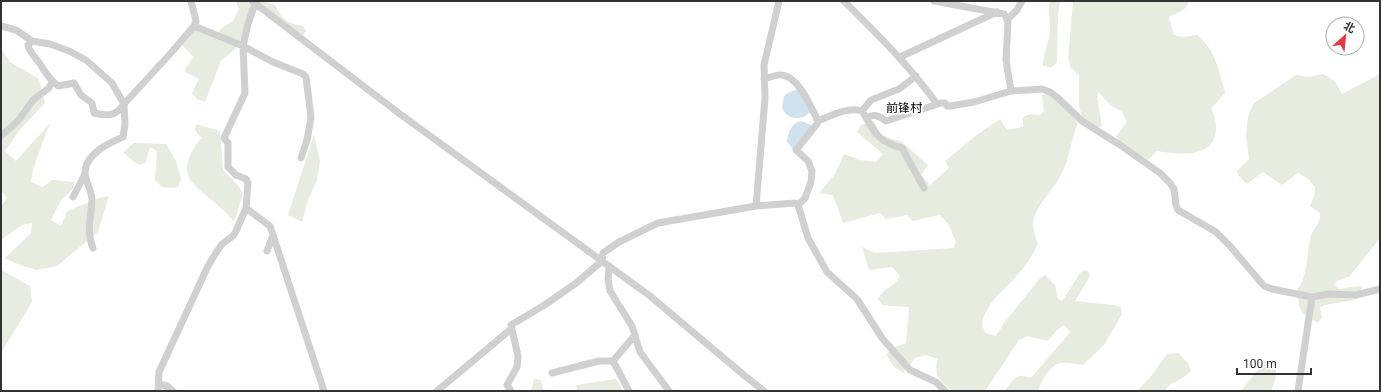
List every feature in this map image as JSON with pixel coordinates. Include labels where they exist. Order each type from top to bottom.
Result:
[{"type":"street","points":[[32,41],[28,45],[29,48],[41,65],[44,73],[52,82],[58,86],[74,83],[81,95],[92,103],[94,113],[103,115],[113,114],[120,110],[194,26],[196,21],[191,1]]},
{"type":"street","points":[[756,206],[765,98],[764,65],[779,1]]},
{"type":"street","points":[[844,1],[900,57],[937,104]]},
{"type":"street","points":[[934,1],[1004,14],[1008,20],[1006,60],[1011,91]]},
{"type":"street","points":[[1008,20],[1017,10],[1022,1]]},
{"type":"street","points":[[173,391],[167,386],[159,387],[158,372],[208,266],[222,244],[233,236],[246,208],[248,183],[246,179],[236,175],[228,168],[228,143],[224,138],[245,94],[243,46],[253,2],[400,114],[650,296],[764,391]]},
{"type":"street","points":[[900,57],[998,12]]},
{"type":"street","points":[[1,26],[16,30],[32,41],[50,44],[69,51],[86,60],[112,83],[124,104],[125,124],[123,138],[101,148],[93,156],[87,165],[85,174],[73,197]]},
{"type":"street","points":[[194,26],[243,46],[272,62],[303,74],[306,77],[311,117],[307,140],[301,158]]},
{"type":"street","points":[[764,79],[780,74],[791,79],[805,95],[818,121]]},
{"type":"street","points":[[864,114],[872,100],[899,89],[916,76]]},
{"type":"street","points":[[1,136],[18,121],[33,100],[49,88],[52,82]]},
{"type":"street","points":[[798,205],[805,198],[811,182],[812,171],[808,161],[796,150],[818,121],[833,114],[856,110],[864,114],[878,115],[886,121],[937,104],[945,103],[947,106],[950,106],[974,102],[1011,91],[1042,89],[1058,98],[1082,121],[1160,173],[1174,189],[1178,210],[1216,232],[1264,286],[1312,297],[1329,294],[1356,294],[1380,288]]},
{"type":"street","points":[[864,114],[877,137],[893,146],[902,148],[924,188]]},
{"type":"street","points":[[85,174],[89,183],[92,199],[88,229],[89,240],[92,248]]},
{"type":"street","points":[[511,391],[507,385],[517,367],[518,356],[511,325],[543,306],[575,284],[602,261],[603,253],[619,242],[658,223],[756,206],[795,203],[798,205]]},
{"type":"street","points":[[798,205],[808,238],[827,272],[857,299],[882,338],[910,370],[936,382],[945,391]]},
{"type":"street","points":[[246,208],[270,226],[324,391]]},
{"type":"street","points":[[267,251],[273,235]]},
{"type":"street","points":[[609,266],[608,280],[610,291],[632,326],[640,352],[669,391]]},
{"type":"street","points":[[1298,391],[1312,297]]},
{"type":"street","points":[[436,391],[512,329]]},
{"type":"street","points":[[613,361],[635,334]]},
{"type":"street","points":[[552,372],[599,361],[613,361]]},
{"type":"street","points":[[613,361],[629,391]]},
{"type":"shaded area","points":[[236,1],[246,1],[251,5],[245,31],[236,48],[221,61],[205,102],[197,99],[192,93],[199,79],[185,72],[193,57],[181,44],[196,29],[214,36],[223,27],[233,21],[239,9]]},
{"type":"shaded area","points":[[256,1],[263,1],[275,5],[280,14],[286,20],[303,26],[306,31],[303,36]]},
{"type":"shaded area","points":[[1050,1],[1060,1],[1058,15],[1057,62],[1052,67],[1043,66],[1050,34]]},
{"type":"shaded area","points":[[1073,1],[1189,1],[1184,9],[1169,17],[1174,35],[1183,37],[1197,35],[1208,47],[1216,61],[1225,92],[1211,108],[1215,118],[1216,131],[1211,144],[1200,151],[1186,154],[1157,151],[1148,160],[1120,142],[1116,136],[1127,122],[1122,112],[1109,104],[1099,92],[1097,97],[1102,126],[1098,127],[1082,118],[1079,105],[1079,75],[1071,68],[1068,59]]},
{"type":"shaded area","points":[[1,48],[10,62],[39,79],[45,103],[18,132],[5,151],[16,161],[50,123],[33,169],[31,182],[42,187],[53,180],[75,182],[72,190],[61,200],[51,220],[61,226],[67,211],[99,198],[109,196],[98,232],[57,266],[36,270],[5,258],[31,233],[32,223],[22,225],[1,240],[1,207],[7,198],[1,190]]},
{"type":"shaded area","points":[[1323,74],[1335,81],[1342,94],[1380,74],[1380,238],[1350,276],[1337,281],[1335,285],[1339,289],[1357,286],[1362,287],[1359,298],[1320,307],[1322,318],[1317,323],[1306,316],[1300,309],[1298,288],[1301,285],[1305,273],[1311,235],[1318,224],[1320,217],[1320,213],[1310,206],[1314,196],[1315,187],[1307,178],[1298,173],[1282,185],[1263,172],[1247,184],[1238,175],[1237,171],[1249,159],[1246,135],[1248,117],[1253,104],[1296,75],[1307,77]]},
{"type":"shaded area","points":[[1047,94],[1063,106],[1078,123],[1062,173],[1037,210],[1034,217],[1033,225],[1038,244],[1024,268],[997,296],[987,310],[982,326],[986,333],[996,336],[1004,323],[1041,277],[1045,275],[1055,285],[1058,299],[1062,301],[1081,272],[1085,270],[1088,271],[1090,276],[1075,301],[1121,307],[1122,314],[1104,345],[1083,365],[1066,363],[1057,364],[1044,377],[1039,389],[1040,391],[1005,391],[1017,377],[1032,377],[1070,332],[1064,325],[1057,330],[1048,341],[1027,336],[1019,340],[985,391],[952,391],[938,378],[937,359],[926,355],[915,358],[903,373],[894,367],[886,354],[895,347],[906,343],[909,307],[882,305],[878,298],[898,280],[900,276],[892,267],[869,270],[862,247],[875,253],[953,248],[956,242],[949,225],[940,215],[912,221],[907,215],[886,219],[880,213],[843,223],[833,195],[819,193],[835,174],[844,154],[860,160],[876,162],[883,154],[857,132],[861,125],[874,121],[881,135],[902,142],[928,165],[921,175],[930,185],[949,168],[945,161],[978,134],[1000,119],[1007,130],[1023,127],[1023,117],[1030,114],[1040,115],[1044,111],[1042,95]]},
{"type":"shaded area","points":[[196,124],[220,131],[223,170],[237,184],[243,193],[234,222],[225,211],[193,184],[188,175],[188,160],[201,138],[195,130]]},
{"type":"shaded area","points":[[314,135],[320,161],[317,180],[308,200],[302,222],[288,215]]},
{"type":"shaded area","points":[[134,143],[166,144],[176,161],[181,179],[178,188],[162,187],[155,180],[157,151],[150,147],[146,162],[140,165],[134,162],[123,152]]},
{"type":"shaded area","points":[[1,270],[30,286],[32,302],[1,353]]},
{"type":"shaded area","points":[[1178,353],[1188,363],[1191,371],[1188,374],[1170,385],[1164,391],[1137,391],[1151,376],[1167,354]]},
{"type":"shaded area","points":[[1271,361],[1274,364],[1276,371],[1271,391],[1241,391],[1264,362]]},
{"type":"shaded area","points":[[534,379],[541,380],[543,389],[547,391],[531,391]]},
{"type":"shaded area","points":[[616,379],[623,391],[577,391],[576,385]]},
{"type":"water","points":[[795,90],[799,90],[811,111],[804,117],[792,117],[782,108],[784,96]]},
{"type":"water","points":[[801,121],[814,126],[794,150],[787,142],[788,135],[792,126]]},
{"type":"district","name":"前锋村","points":[[904,108]]}]
